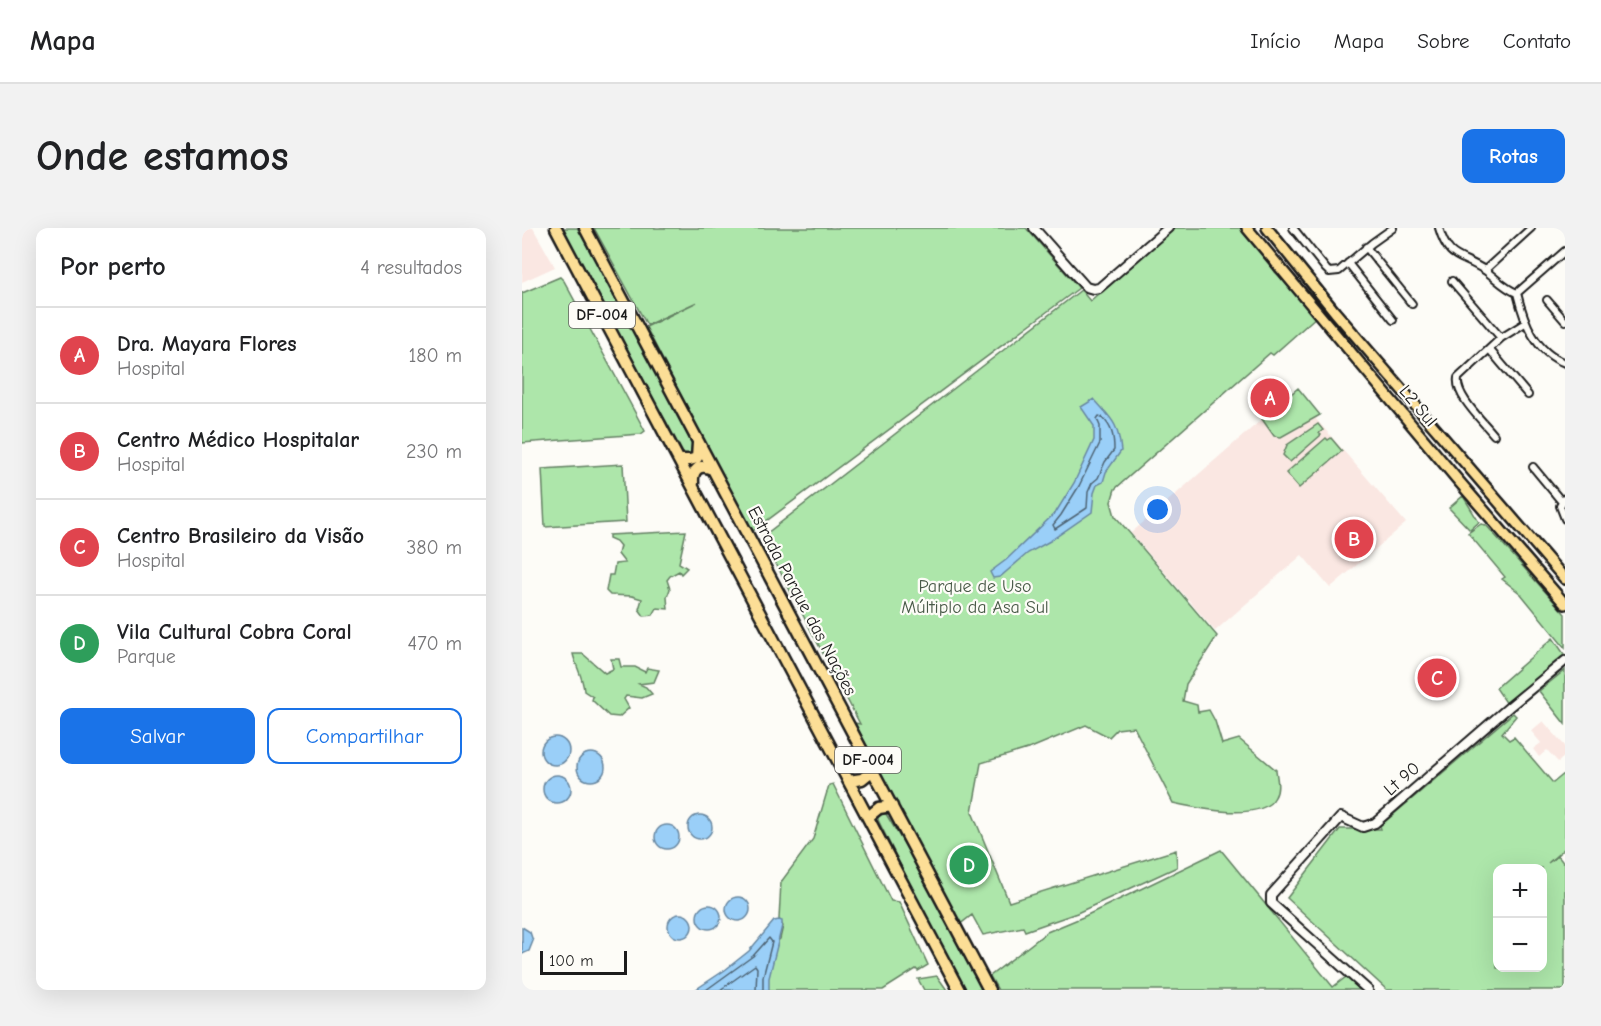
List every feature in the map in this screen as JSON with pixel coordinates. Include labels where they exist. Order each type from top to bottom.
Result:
[{"type":"highway","name":"DF-004","points":[[556,228],[959,990]]},
{"type":"highway","name":"Estrada Parque das Nações","points":[[585,228],[989,990]]},
{"type":"highway","points":[[680,460],[697,458],[698,443]]},
{"type":"highway","points":[[693,484],[693,473],[696,469],[703,466],[712,469]]},
{"type":"highway","points":[[849,781],[862,779],[873,770]]},
{"type":"highway","points":[[868,817],[879,808],[892,806]]},
{"type":"main road","name":"L2 Sul","points":[[1247,228],[1456,478],[1565,604]]},
{"type":"main road","name":"L2 Sul","points":[[1267,228],[1335,312],[1565,579]]},
{"type":"main road","points":[[1529,562],[1537,559],[1541,551]]},
{"type":"main road","points":[[1540,574],[1544,567],[1553,565]]},
{"type":"street","points":[[1034,228],[1086,287],[1093,290],[1099,288],[1168,228]]},
{"type":"street","points":[[1293,228],[1329,272],[1339,271],[1366,247],[1393,228]]},
{"type":"street","points":[[1439,228],[1448,250],[1461,260],[1485,270],[1508,290],[1517,293]]},
{"type":"street","points":[[1485,270],[1531,228]]},
{"type":"street","points":[[1366,247],[1412,304]]},
{"type":"street","points":[[1517,293],[1565,251]]},
{"type":"street","points":[[1348,263],[1393,320]]},
{"type":"street","points":[[1452,281],[1501,338]]},
{"type":"street","points":[[1517,293],[1526,322],[1542,349],[1549,356],[1565,363]]},
{"type":"street","points":[[1547,300],[1565,321]]},
{"type":"street","points":[[1494,435],[1461,396],[1457,384],[1459,376],[1501,338],[1526,322]]},
{"type":"street","points":[[1489,349],[1528,395]]},
{"type":"street","points":[[1533,467],[1563,500],[1560,512],[1565,519]]},
{"type":"street","name":"Lt 90","points":[[1368,990],[1271,903],[1271,895],[1341,817],[1360,827],[1367,827],[1375,823],[1565,657]]},
{"type":"shaded area","points":[[522,228],[533,228],[555,267],[522,282]]},
{"type":"shaded area","points":[[1298,388],[1320,415],[1316,419],[1406,523],[1330,588],[1302,555],[1215,631],[1131,533]]},
{"type":"shaded area","points":[[1543,721],[1565,746],[1565,756],[1558,762],[1547,750],[1539,757],[1533,749],[1541,743],[1531,731]]},
{"type":"green space","points":[[562,228],[581,228],[694,448],[691,455],[683,453],[648,392]]},
{"type":"green space","points":[[594,228],[1026,228],[1079,288],[753,531],[646,327],[697,302],[647,325]]},
{"type":"green space","name":"Parque de Uso Múltiplo da Asa Sul","points":[[1174,228],[1243,228],[1262,251],[1275,272],[1294,289],[1317,316],[1273,355],[1270,353],[1115,489],[1111,502],[1115,516],[1217,636],[1186,684],[1183,701],[1197,705],[1198,712],[1209,710],[1222,744],[1239,739],[1276,770],[1277,794],[1268,805],[1257,810],[1243,812],[1227,812],[1173,803],[1134,727],[1117,729],[1109,737],[1086,725],[1031,748],[981,763],[972,812],[1009,902],[1176,850],[1177,867],[1077,913],[1025,931],[1023,927],[983,935],[972,915],[959,925],[855,723],[860,724],[762,537],[1081,290],[1090,301]]},
{"type":"green space","points":[[560,277],[645,431],[641,434],[522,443],[522,293]]},
{"type":"green space","points":[[1298,388],[1320,415],[1281,437],[1274,436],[1262,419]]},
{"type":"green space","points":[[1318,424],[1323,430],[1319,433],[1321,435],[1290,462],[1283,455],[1287,445]]},
{"type":"green space","points":[[1326,438],[1328,440],[1331,438],[1342,451],[1299,488],[1286,473]]},
{"type":"green space","points":[[623,464],[626,522],[545,527],[542,469]]},
{"type":"green space","points":[[1463,496],[1479,522],[1470,530],[1449,508]]},
{"type":"green space","points":[[1481,524],[1486,525],[1565,614],[1565,648],[1521,594],[1502,579],[1505,577],[1468,533]]},
{"type":"green space","points":[[686,531],[679,563],[687,568],[681,574],[679,571],[667,580],[670,589],[667,597],[668,609],[657,608],[653,615],[644,616],[639,609],[642,599],[610,595],[606,591],[609,575],[613,575],[615,564],[625,563],[618,554],[620,546],[609,538],[609,535]]},
{"type":"green space","points":[[1553,638],[1564,654],[1557,666],[1509,707],[1496,688]]},
{"type":"green space","points":[[573,654],[583,654],[605,673],[613,669],[611,659],[619,659],[621,667],[635,667],[645,672],[647,668],[659,670],[654,682],[639,684],[646,687],[652,694],[642,698],[626,696],[624,699],[629,708],[619,717],[609,716],[592,700],[593,697],[584,691]]},
{"type":"green space","points":[[1565,670],[1565,724],[1539,691]]},
{"type":"green space","points":[[1513,713],[1516,716],[1502,733],[1509,740],[1514,737],[1553,783],[1565,773],[1565,848],[1548,863],[1558,856],[1565,865],[1565,990],[1387,990],[1287,898],[1340,829],[1381,829],[1380,826]]},
{"type":"green space","points":[[833,784],[891,901],[899,902],[928,965],[918,971],[916,969],[883,990],[706,990],[780,939],[783,926],[779,919],[781,882],[813,839],[829,785]]},
{"type":"green space","points":[[886,814],[926,880],[984,990],[963,990],[878,820],[878,816]]},
{"type":"green space","points":[[1221,850],[1333,987],[1346,977],[1360,990],[998,990],[990,976],[1047,932]]},
{"type":"green space","points":[[937,976],[947,990],[924,990],[918,979]]},
{"type":"water","points":[[1094,399],[1116,427],[1121,451],[1106,472],[1103,482],[1097,485],[1092,512],[1028,553],[1000,577],[993,578],[990,572],[1006,560],[1056,512],[1074,483],[1094,440],[1094,426],[1081,407]]},
{"type":"water","points":[[555,737],[565,741],[569,751],[565,761],[555,765],[545,761],[541,751],[545,741]]},
{"type":"water","points":[[591,753],[601,757],[605,767],[601,777],[591,781],[581,777],[577,767],[581,757]]},
{"type":"water","points":[[557,775],[567,779],[571,789],[567,799],[557,803],[547,799],[543,789],[547,779]]},
{"type":"water","points":[[700,815],[708,819],[712,827],[708,835],[700,839],[692,835],[688,827],[692,819]]},
{"type":"water","points":[[667,825],[675,829],[679,837],[675,845],[667,849],[659,845],[655,837],[659,829]]},
{"type":"water","points":[[738,897],[743,898],[749,904],[749,914],[743,920],[738,921],[733,920],[727,914],[726,909],[727,904],[733,898]]},
{"type":"water","points":[[709,905],[717,909],[721,917],[717,925],[709,929],[701,925],[697,917],[701,909]]},
{"type":"water","points":[[680,914],[685,915],[691,921],[691,931],[685,937],[680,938],[675,937],[669,931],[668,926],[669,921],[675,915]]},
{"type":"water","points":[[774,921],[782,921],[782,926],[769,978],[769,990],[695,990],[749,951]]},
{"type":"water","points":[[522,927],[530,932],[533,941],[529,951],[522,954]]},
{"type":"place","name":"Dra. Mayara Flores","points":[[1270,398]]},
{"type":"place","name":"Centro Médico Hospitalar","points":[[1354,539]]},
{"type":"place","name":"Centro Brasileiro da Visão","points":[[1437,678]]},
{"type":"place","name":"Vila Cultural Cobra Coral","points":[[969,865]]}]
